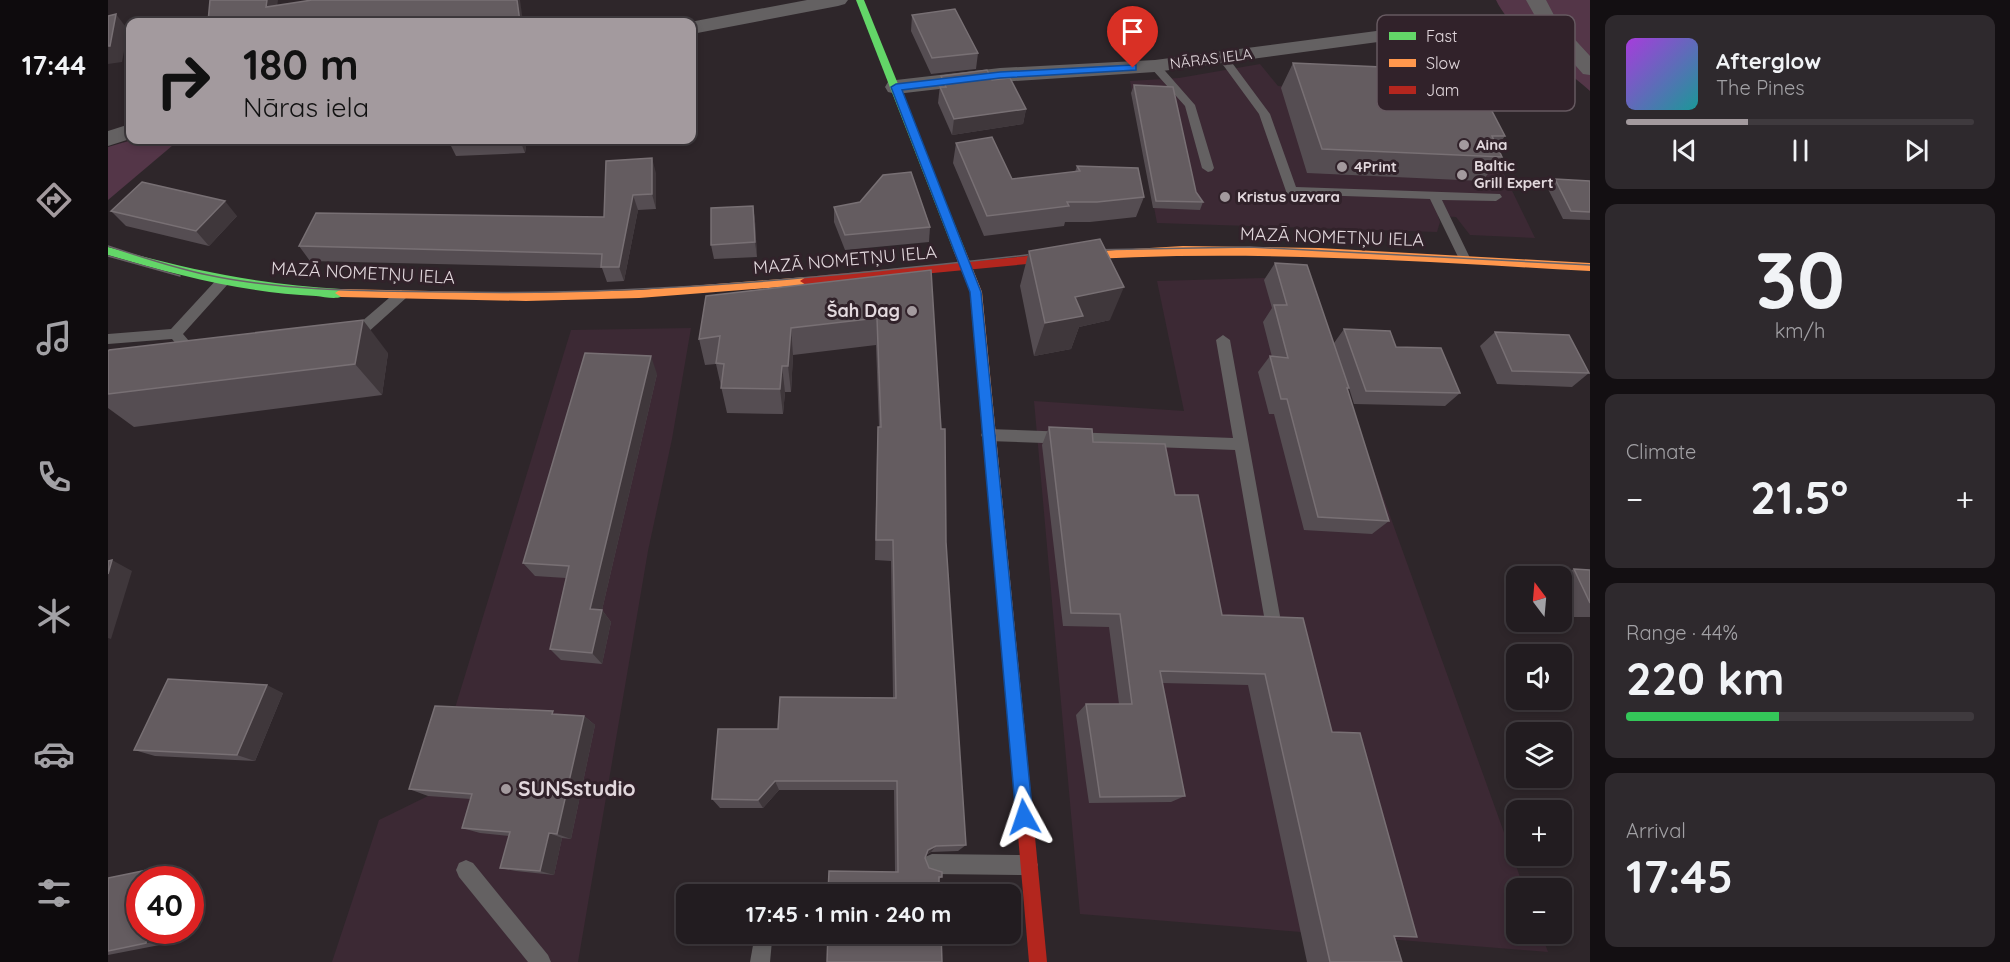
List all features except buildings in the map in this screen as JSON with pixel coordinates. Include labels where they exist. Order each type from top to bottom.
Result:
[{"type":"street","points":[[696,27],[807,3],[838,0]]},
{"type":"street","points":[[860,0],[976,292],[1038,962]]},
{"type":"street","points":[[1536,0],[1544,15]]},
{"type":"street","name":"NĀRAS IELA","points":[[896,87],[1000,75],[1155,66],[1377,37]]},
{"type":"street","points":[[1575,52],[1590,69]]},
{"type":"street","points":[[108,139],[126,133]]},
{"type":"street","name":"MAZĀ NOMETŅU IELA","points":[[108,251],[182,273],[223,281],[315,292],[526,297],[639,294],[748,287],[1106,252],[1465,260],[1590,267]]},
{"type":"lane","points":[[1223,58],[1264,114],[1291,191],[1496,197]]},
{"type":"lane","points":[[1155,66],[1190,105],[1208,168]]},
{"type":"lane","points":[[1434,195],[1465,260]]},
{"type":"lane","points":[[108,339],[175,334],[223,281]]},
{"type":"lane","points":[[340,341],[351,340],[401,295]]},
{"type":"lane","points":[[175,334],[196,359],[208,357]]},
{"type":"lane","points":[[1223,339],[1272,616]]},
{"type":"lane","points":[[988,435],[1240,444]]},
{"type":"lane","points":[[932,864],[1029,865]]},
{"type":"lane","points":[[466,870],[541,962]]},
{"type":"lane","points":[[760,962],[762,944]]},
{"type":"shaded area","points":[[1496,0],[1590,0],[1590,91],[1575,79],[1575,15],[1506,15]]},
{"type":"shaded area","points":[[1260,64],[1278,86],[1377,91],[1377,111],[1473,111],[1535,238],[1470,235],[1456,217],[1438,216],[1440,222],[1437,232],[1157,223],[1130,81],[1179,78]]},
{"type":"shaded area","points":[[126,142],[126,144],[174,144],[108,200],[108,147]]},
{"type":"shaded area","points":[[1304,277],[1506,838],[1506,866],[1516,866],[1520,878],[1506,878],[1506,944],[1545,944],[1548,952],[1080,914],[1034,401],[1184,411],[1157,281]]},
{"type":"shaded area","points":[[691,328],[672,439],[648,551],[578,962],[332,962],[379,820],[428,796],[571,330]]},
{"type":"tram line","points":[[108,246],[195,272],[238,281],[330,290],[454,292],[602,291],[676,287],[824,276],[1045,253]]},
{"type":"tram line","points":[[1087,250],[1250,247],[1590,265]]},
{"type":"tram line","points":[[108,256],[180,276]]},
{"type":"traffic: fast","points":[[860,0],[960,252]]},
{"type":"traffic: fast","points":[[108,251],[223,280],[280,289],[341,293]]},
{"type":"traffic: slow","points":[[1049,258],[1183,251],[1319,252],[1590,267]]},
{"type":"traffic: slow","points":[[960,252],[976,292],[1018,743]]},
{"type":"traffic: slow","points":[[341,293],[526,297],[639,294],[806,281]]},
{"type":"traffic: jam","points":[[806,281],[1049,258]]},
{"type":"traffic: jam","points":[[1018,743],[1038,962]]},
{"type":"place","name":"Aina","points":[[1464,145]]},
{"type":"place","name":"4Print","points":[[1342,167]]},
{"type":"place","name":"Baltic Grill Expert","points":[[1462,175]]},
{"type":"place","name":"Kristus uzvara","points":[[1225,197]]},
{"type":"place","name":"Šah Dag","points":[[912,311]]},
{"type":"place","name":"SUNSstudio","points":[[506,789]]},
{"type":"route","points":[[1024,817],[976,292],[896,87],[1000,75],[1133,68]]}]
